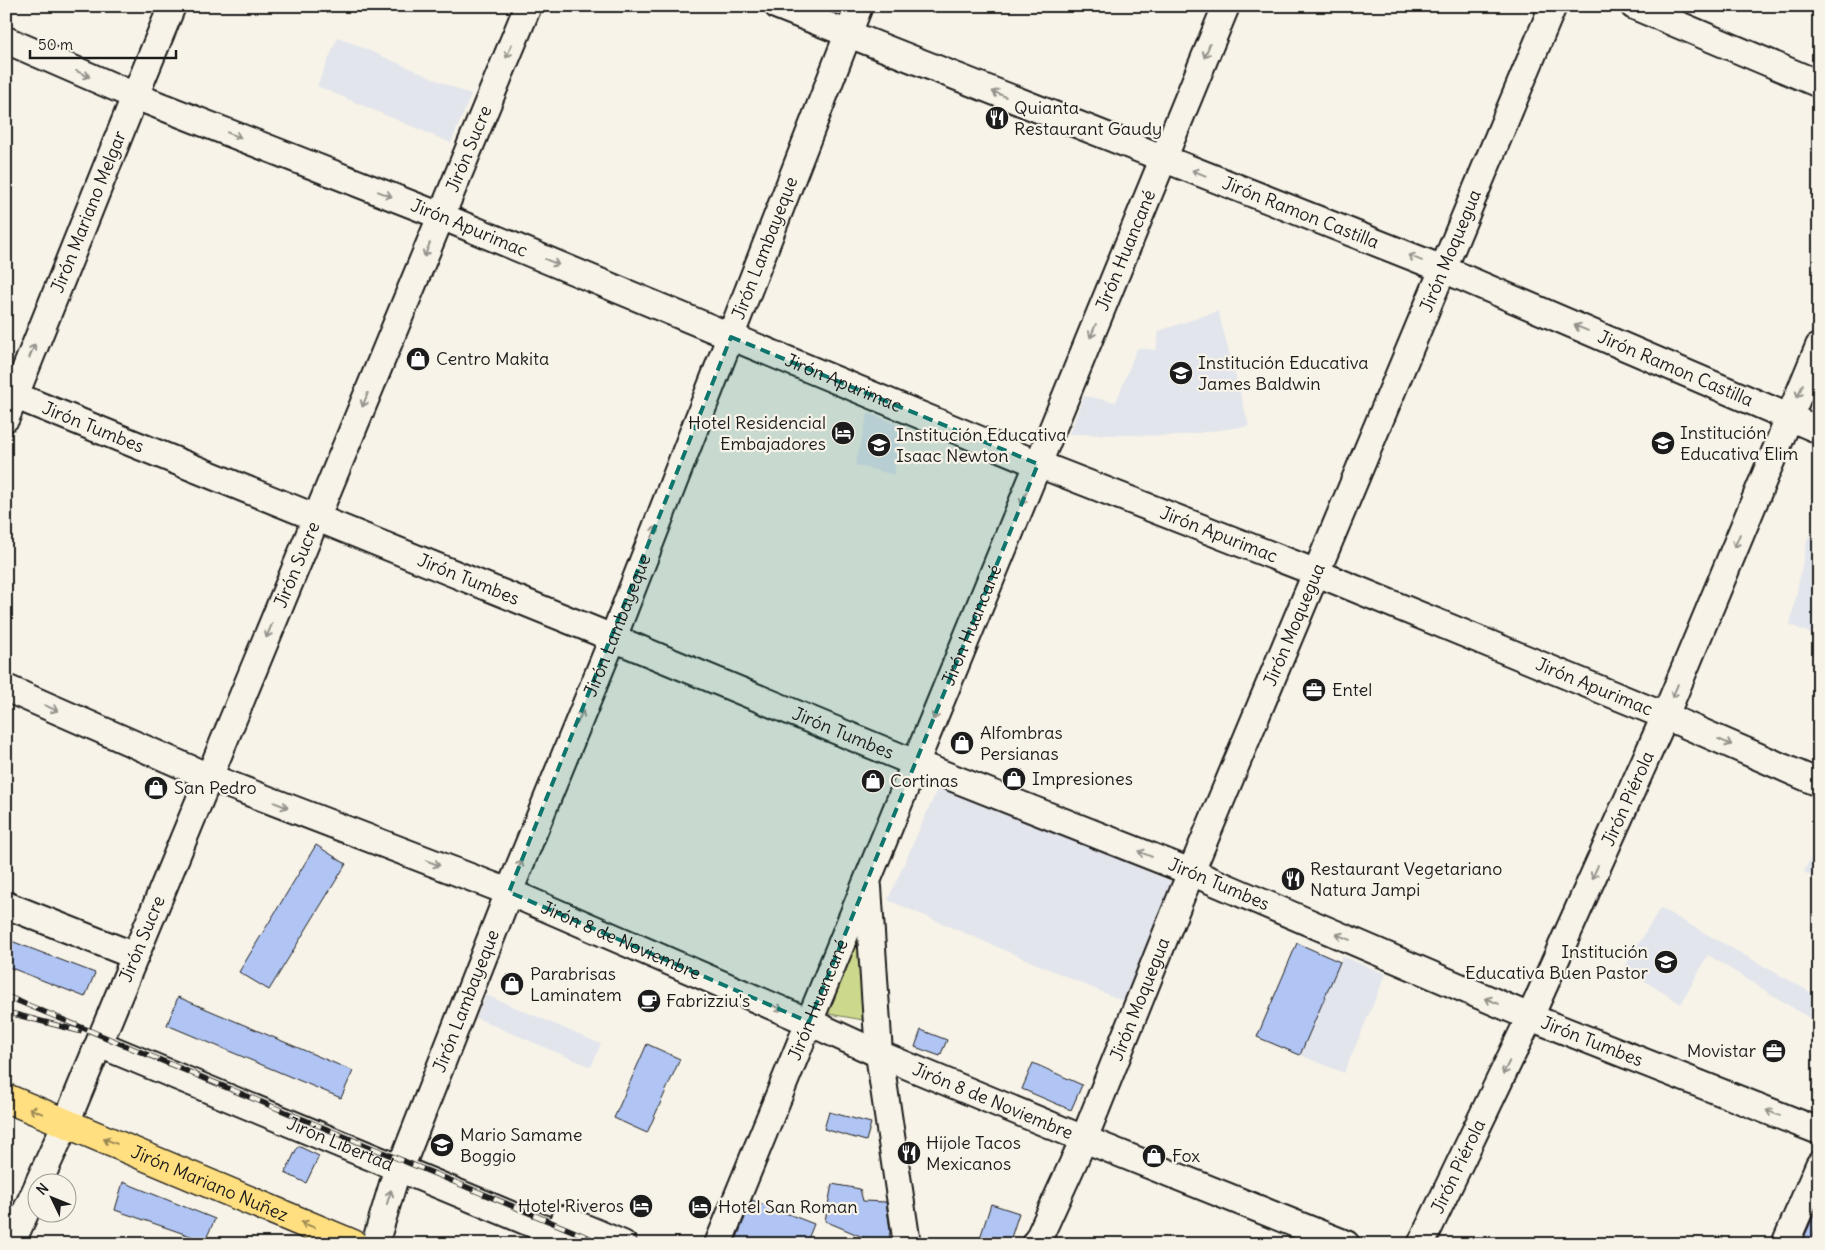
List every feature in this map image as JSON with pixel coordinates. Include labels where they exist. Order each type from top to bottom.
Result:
[{"type":"main road","name":"Jirón Mariano Nuñez","points":[[6,1098],[353,1244]]},
{"type":"street","name":"Jirón Mariano Melgar","points":[[9,402],[172,6]]},
{"type":"street","name":"Jirón Sucre","points":[[44,1172],[99,1044],[528,6]]},
{"type":"street","name":"Jirón Ramon Castilla","points":[[778,6],[1443,269],[1819,430]]},
{"type":"street","name":"Jirón Lambayeque","points":[[375,1244],[402,1161],[613,638],[859,6]]},
{"type":"street","name":"Jirón Huancané","points":[[718,1244],[1226,6]]},
{"type":"street","name":"Jirón Moquegua","points":[[1036,1244],[1084,1139],[1192,872],[1553,6]]},
{"type":"street","points":[[1634,6],[1819,84]]},
{"type":"street","name":"Jirón Apurimac","points":[[6,40],[135,96],[441,216],[1038,464],[1316,573],[1664,716],[1819,783]]},
{"type":"street","name":"Jirón Piérola","points":[[1421,1244],[1530,1017],[1664,716],[1819,346]]},
{"type":"street","name":"Jirón Tumbes","points":[[9,402],[316,518],[916,763],[1192,872],[1530,1017],[1819,1131]]},
{"type":"street","name":"Jirón 8 de Noviembre","points":[[6,688],[209,777],[509,892],[810,1022],[879,1054],[1346,1244]]},
{"type":"street","points":[[867,881],[879,1054],[907,1244]]},
{"type":"street","points":[[6,905],[135,956]]},
{"type":"street","name":"Jirón Libertad","points":[[99,1044],[402,1161],[581,1244]]},
{"type":"street","points":[[402,1161],[623,1244]]},
{"type":"street","points":[[1785,1244],[1819,1165]]},
{"type":"street","name":"Jirón Sucre","points":[[11,1244],[28,1206]]},
{"type":"highlighted area","points":[[731,337],[1038,464],[809,1022],[509,892]]},
{"type":"shaded area","points":[[338,37],[471,95],[451,143],[317,86]]},
{"type":"shaded area","name":"Institución Educativa James Baldwin","points":[[1218,311],[1249,426],[1175,436],[1069,434],[1084,396],[1116,402],[1137,348],[1156,350],[1159,331]]},
{"type":"shaded area","name":"Institución Educativa Isaac Newton","points":[[868,413],[902,426],[894,475],[855,465]]},
{"type":"shaded area","points":[[1808,536],[1819,541],[1819,637],[1790,625]]},
{"type":"shaded area","points":[[940,783],[1175,883],[1123,1001],[888,900]]},
{"type":"shaded area","points":[[1819,838],[1819,880],[1804,872]]},
{"type":"shaded area","name":"Institución Educativa Buen Pastor","points":[[1660,908],[1819,997],[1819,1024],[1708,955],[1681,1004],[1624,968]]},
{"type":"shaded area","points":[[1342,956],[1386,974],[1344,1073],[1300,1055]]},
{"type":"shaded area","points":[[486,995],[601,1044],[591,1067],[476,1018]]},
{"type":"green space","points":[[858,926],[869,1021],[824,1013]]},
{"type":"building","points":[[316,845],[346,864],[269,990],[239,972]]},
{"type":"building","points":[[6,939],[95,973],[85,997],[6,966]]},
{"type":"building","points":[[1297,943],[1340,962],[1300,1055],[1257,1037]]},
{"type":"building","points":[[178,997],[353,1071],[341,1098],[167,1025]]},
{"type":"building","points":[[921,1030],[947,1040],[940,1056],[915,1047]]},
{"type":"building","points":[[647,1044],[680,1059],[647,1133],[614,1118]]},
{"type":"building","points":[[1033,1063],[1082,1085],[1071,1110],[1022,1089]]},
{"type":"building","points":[[829,1112],[871,1123],[866,1141],[824,1129]]},
{"type":"building","points":[[298,1146],[319,1156],[306,1183],[285,1173]]},
{"type":"building","points":[[123,1182],[215,1219],[205,1241],[115,1210]]},
{"type":"building","points":[[832,1184],[860,1189],[863,1201],[886,1202],[890,1230],[889,1244],[879,1244],[825,1221]]},
{"type":"building","points":[[752,1200],[814,1224],[806,1244],[773,1244],[759,1238],[757,1244],[744,1244],[736,1240]]},
{"type":"building","points":[[991,1204],[1019,1213],[1009,1244],[988,1244],[979,1241]]},
{"type":"building","points":[[1819,1204],[1819,1226],[1816,1225],[1811,1244],[1801,1244]]},
{"type":"railway","points":[[6,996],[604,1244]]},
{"type":"railway","points":[[6,1012],[79,1031]]},
{"type":"place","name":"Quianta Restaurant Gaudy","points":[[997,118]]},
{"type":"place","name":"Centro Makita","points":[[418,359]]},
{"type":"place","name":"Institución Educativa James Baldwin","points":[[1181,373]]},
{"type":"place","name":"Hotel Residencial Embajadores","points":[[843,433]]},
{"type":"place","name":"Institución Educativa Elim","points":[[1663,443]]},
{"type":"place","name":"Institución Educativa Isaac Newton","points":[[879,445]]},
{"type":"place","name":"Entel","points":[[1314,690]]},
{"type":"place","name":"Alfombras Persianas","points":[[962,743]]},
{"type":"place","name":"Impresiones","points":[[1014,779]]},
{"type":"place","name":"Cortinas","points":[[873,781]]},
{"type":"place","name":"San Pedro","points":[[156,788]]},
{"type":"place","name":"Restaurant Vegetariano Natura Jampi","points":[[1293,879]]},
{"type":"place","name":"Institución Educativa Buen Pastor","points":[[1666,962]]},
{"type":"place","name":"Parabrisas Laminatem","points":[[512,984]]},
{"type":"place","name":"Fabrizziu's","points":[[649,1001]]},
{"type":"place","name":"Movistar","points":[[1774,1051]]},
{"type":"place","name":"Mario Samame Boggio","points":[[442,1145]]},
{"type":"place","name":"Hijole Tacos Mexicanos","points":[[909,1153]]},
{"type":"place","name":"Fox","points":[[1154,1156]]},
{"type":"place","name":"Hotel Riveros","points":[[641,1206]]},
{"type":"place","name":"Hotel San Roman","points":[[700,1207]]}]
